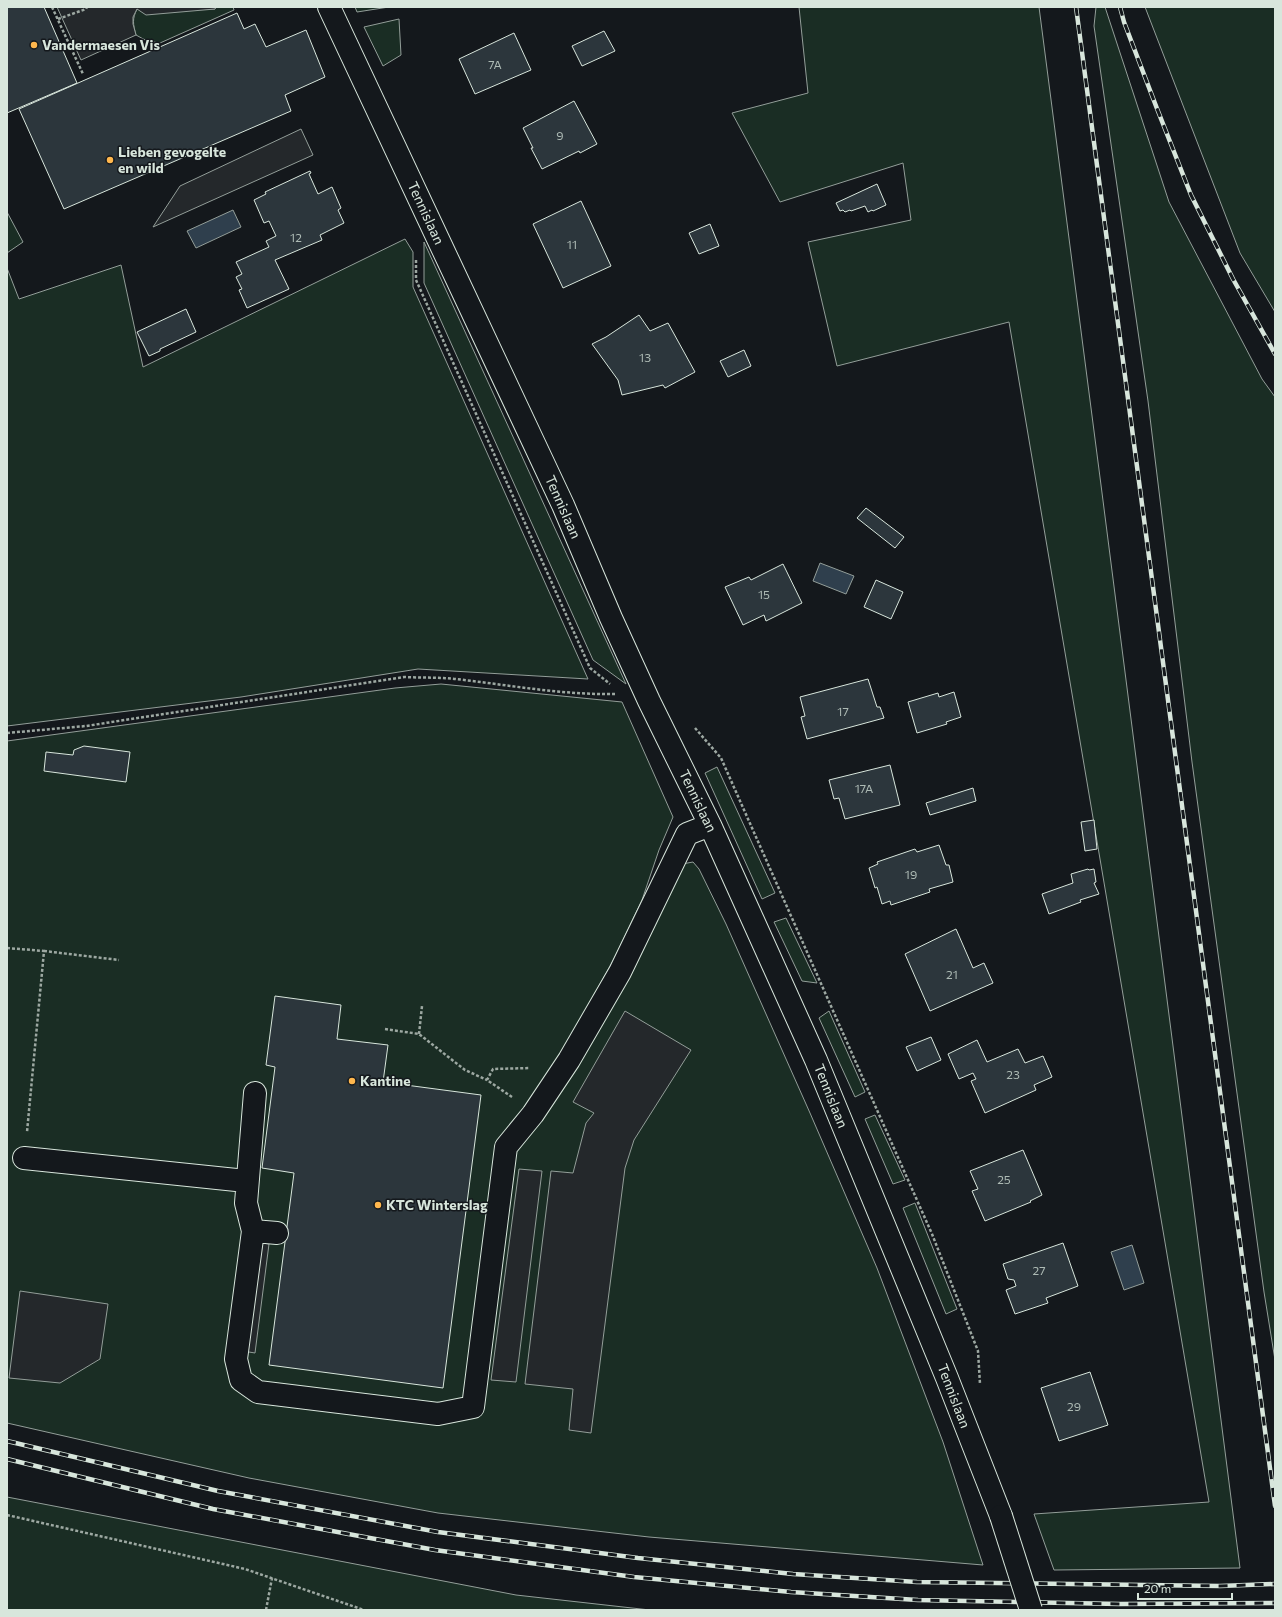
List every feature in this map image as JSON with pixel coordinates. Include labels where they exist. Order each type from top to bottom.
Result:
[{"type":"street","name":"Tennislaan","points":[[329,7],[563,505],[611,618],[649,701],[710,825],[816,1060],[947,1378],[1001,1516],[1031,1610]]},
{"type":"street","points":[[255,1093],[246,1181],[246,1203],[253,1232],[236,1359],[241,1380],[258,1392],[438,1414],[474,1407],[506,1147],[533,1114],[577,1046],[620,972],[687,834],[710,825]]},
{"type":"street","points":[[24,1158],[246,1181]]},
{"type":"street","points":[[253,1232],[277,1233]]},
{"type":"path","points":[[52,7],[83,74]]},
{"type":"path","points":[[58,19],[86,9],[87,7]]},
{"type":"path","points":[[7,733],[86,726],[404,677],[455,678],[520,687],[616,694]]},
{"type":"path","points":[[7,948],[119,960]]},
{"type":"path","points":[[24,1158],[44,951]]},
{"type":"path","points":[[419,1034],[422,1006]]},
{"type":"path","points":[[385,1029],[419,1034],[465,1070],[487,1080],[514,1098]]},
{"type":"path","points":[[487,1080],[493,1070],[531,1068]]},
{"type":"path","points":[[7,1515],[245,1569],[364,1610]]},
{"type":"path","points":[[266,1610],[272,1578]]},
{"type":"green space","points":[[216,7],[233,7],[234,10],[160,43],[147,41],[136,35],[134,28],[134,16],[137,9],[215,9]]},
{"type":"green space","points":[[355,7],[389,7],[357,12]]},
{"type":"green space","points":[[799,7],[1039,7],[1240,1568],[1054,1570],[1034,1514],[1209,1502],[1009,322],[837,366],[808,242],[911,220],[903,163],[780,202],[732,113],[808,93]]},
{"type":"green space","points":[[1096,7],[1105,7],[1169,202],[1262,379],[1275,397],[1275,1360],[1264,1292],[1192,762],[1148,401],[1094,26]]},
{"type":"green space","points":[[1145,7],[1275,7],[1275,312],[1240,253]]},
{"type":"green space","points":[[399,19],[401,55],[383,66],[364,27]]},
{"type":"green space","points":[[7,212],[23,242],[7,253]]},
{"type":"green space","points":[[405,239],[413,252],[413,287],[588,679],[418,669],[241,697],[7,726],[7,268],[19,299],[121,265],[143,367]]},
{"type":"green space","points":[[424,242],[626,684],[593,660],[424,283]]},
{"type":"green space","points":[[441,684],[622,702],[673,817],[659,850],[642,900],[615,957],[557,1062],[682,864],[693,862],[699,869],[726,924],[877,1268],[943,1442],[983,1565],[649,1537],[438,1513],[249,1478],[7,1423],[7,741],[395,688]]},
{"type":"green space","points":[[717,767],[775,893],[762,899],[705,773]]},
{"type":"green space","points":[[786,918],[817,983],[802,981],[774,922]]},
{"type":"green space","points":[[829,1011],[865,1092],[855,1097],[819,1018]]},
{"type":"green space","points":[[875,1115],[905,1180],[893,1184],[865,1119]]},
{"type":"green space","points":[[915,1203],[957,1309],[946,1314],[903,1208]]},
{"type":"green space","points":[[7,1497],[516,1595],[650,1610],[7,1610]]},
{"type":"shaded area","points":[[57,7],[216,7],[215,9],[146,15],[137,9],[133,17],[136,35],[81,60]]},
{"type":"shaded area","points":[[301,129],[313,155],[153,227],[180,186]]},
{"type":"shaded area","points":[[625,1011],[691,1050],[634,1140],[625,1168],[591,1433],[569,1430],[573,1389],[525,1384],[551,1171],[573,1173],[586,1123],[594,1113],[573,1102]]},
{"type":"shaded area","points":[[519,1169],[542,1171],[516,1382],[491,1380]]},
{"type":"shaded area","points":[[257,1242],[269,1244],[255,1353],[243,1351]]},
{"type":"shaded area","points":[[20,1291],[108,1304],[100,1359],[60,1383],[9,1378]]},
{"type":"water","points":[[233,210],[241,227],[196,248],[187,231]]},
{"type":"water","points":[[820,563],[854,576],[846,594],[813,581]]},
{"type":"water","points":[[1132,1245],[1144,1283],[1124,1290],[1111,1252]]},
{"type":"building","name":"Vandermaesen Vis","points":[[7,7],[44,7],[77,83],[7,113]]},
{"type":"building","name":"Lieben gevogelte en wild","points":[[237,13],[244,29],[255,24],[266,47],[306,30],[325,77],[285,95],[291,111],[64,209],[19,109]]},
{"type":"building","points":[[604,31],[615,51],[582,66],[572,46]]},
{"type":"building","points":[[514,33],[531,70],[475,94],[459,59]]},
{"type":"building","points":[[574,101],[597,144],[542,169],[523,128]]},
{"type":"building","points":[[310,171],[311,173],[309,174],[318,194],[332,187],[341,208],[338,210],[344,223],[320,235],[322,240],[275,260],[289,289],[247,308],[239,290],[242,289],[236,277],[242,274],[236,262],[269,247],[266,241],[276,236],[269,221],[264,223],[254,200],[266,194],[265,192]]},
{"type":"building","points":[[877,184],[886,205],[868,212],[865,206],[851,211],[840,211],[836,203]]},
{"type":"building","points":[[581,201],[611,266],[563,288],[533,224]]},
{"type":"building","points":[[710,224],[719,246],[699,254],[689,233]]},
{"type":"building","points":[[186,309],[196,332],[160,349],[160,351],[149,356],[137,332]]},
{"type":"building","points":[[639,315],[650,331],[668,323],[695,372],[665,388],[663,385],[622,395],[618,380],[592,344],[606,337]]},
{"type":"building","points":[[744,350],[751,366],[728,377],[720,361]]},
{"type":"building","points":[[866,508],[904,537],[895,548],[857,518]]},
{"type":"building","points":[[783,564],[802,603],[766,621],[764,615],[743,625],[725,587],[749,577],[751,580]]},
{"type":"building","points":[[876,580],[903,592],[891,619],[864,607]]},
{"type":"building","points":[[868,679],[877,707],[880,707],[884,718],[807,739],[801,717],[805,716],[800,697]]},
{"type":"building","points":[[954,692],[961,717],[946,722],[947,724],[917,733],[908,702],[938,693],[939,697]]},
{"type":"building","points":[[84,746],[130,752],[126,782],[44,771],[46,752],[73,755],[74,750]]},
{"type":"building","points":[[890,765],[900,805],[845,819],[839,798],[834,799],[829,780]]},
{"type":"building","points":[[973,788],[976,801],[930,815],[926,803]]},
{"type":"building","points":[[1094,820],[1097,849],[1085,851],[1081,822]]},
{"type":"building","points":[[939,845],[946,865],[949,865],[953,882],[929,889],[930,892],[891,905],[890,901],[882,904],[869,868],[878,864],[877,862],[915,849],[917,852]]},
{"type":"building","points":[[1088,869],[1094,869],[1096,882],[1094,883],[1099,894],[1080,900],[1081,902],[1049,914],[1042,894],[1073,883],[1071,874]]},
{"type":"building","points":[[956,929],[973,968],[984,963],[993,983],[930,1011],[905,954]]},
{"type":"building","name":"KTC Winterslag","points":[[275,996],[341,1005],[337,1039],[388,1045],[383,1082],[481,1095],[443,1388],[269,1365],[294,1173],[262,1168],[275,1067],[266,1065]]},
{"type":"building","points":[[931,1037],[941,1060],[917,1071],[906,1047]]},
{"type":"building","points":[[977,1040],[987,1062],[1018,1049],[1025,1063],[1043,1056],[1052,1077],[1034,1085],[1036,1090],[985,1113],[971,1081],[976,1079],[973,1073],[959,1079],[948,1054]]},
{"type":"building","points":[[1023,1150],[1042,1195],[1030,1201],[1031,1202],[985,1221],[972,1191],[978,1189],[970,1171]]},
{"type":"building","points":[[1063,1243],[1078,1286],[1046,1298],[1048,1303],[1015,1314],[1006,1290],[1016,1286],[1014,1280],[1008,1279],[1003,1264]]},
{"type":"building","points":[[1090,1372],[1108,1425],[1059,1441],[1041,1388]]},
{"type":"railway","points":[[1076,7],[1275,1506]]},
{"type":"railway","points":[[1120,7],[1124,22],[1191,195],[1233,279],[1275,354]]},
{"type":"railway","points":[[7,1441],[218,1491],[438,1532],[638,1558],[793,1574],[917,1582],[1220,1586],[1275,1584]]},
{"type":"railway","points":[[7,1459],[213,1509],[435,1550],[634,1577],[791,1592],[918,1600],[1120,1604],[1275,1603]]},
{"type":"place","name":"Vandermaesen Vis","points":[[34,45]]},
{"type":"place","name":"Lieben gevogelte en wild","points":[[110,160]]},
{"type":"place","name":"Kantine","points":[[352,1081]]},
{"type":"place","name":"KTC Winterslag","points":[[378,1205]]}]
